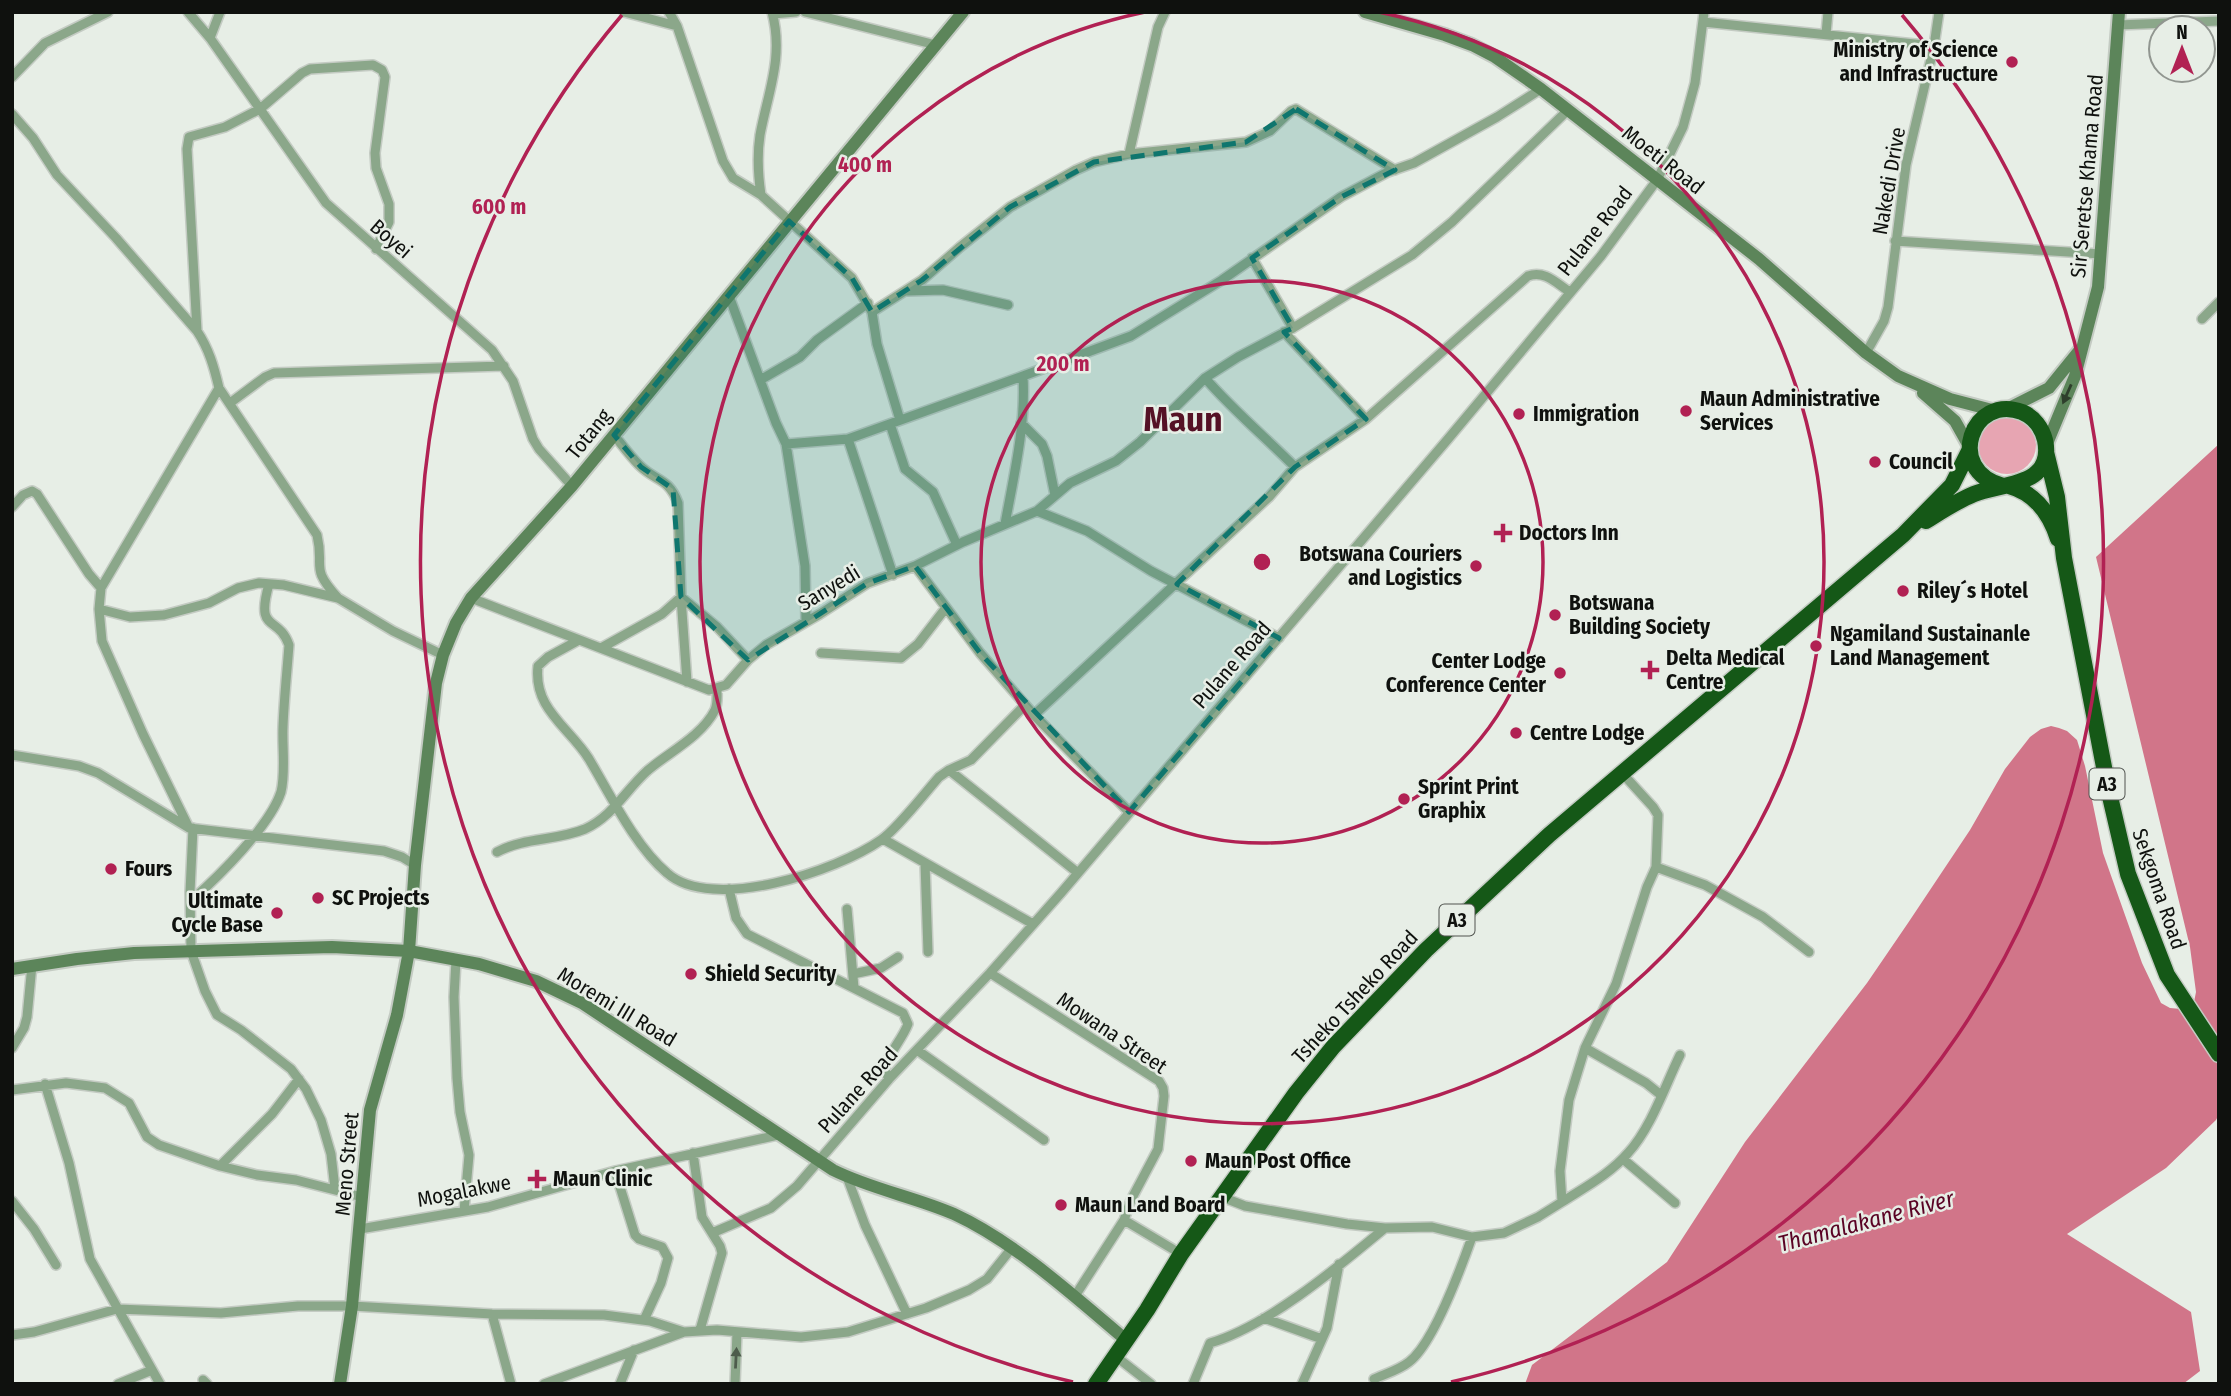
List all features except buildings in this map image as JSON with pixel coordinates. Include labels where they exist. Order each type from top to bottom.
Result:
[{"type":"highway","name":"A3","points":[[2001,410],[2026,414],[2034,420],[2040,428],[2046,449],[2037,472],[2019,484],[2006,486],[1984,478],[1972,461],[1969,448],[1974,428],[1980,421],[2001,410]]},
{"type":"highway","name":"Tsheko Tsheko Road","points":[[1096,1384],[1181,1254],[1296,1093],[1333,1047],[1469,909],[1622,773],[1903,535],[1952,485],[1969,448]]},
{"type":"highway","name":"Sekgoma Road","points":[[2046,449],[2062,525],[2064,558]]},
{"type":"highway","name":"Sekgoma Road","points":[[2006,486],[2030,495],[2040,505],[2054,528],[2064,558],[2119,841],[2156,952],[2182,1000],[2219,1055]]},
{"type":"highway","name":"Tsheko Tsheko Road","points":[[1903,535],[1963,499],[2006,486]]},
{"type":"street","points":[[12,77],[45,43],[108,12]]},
{"type":"street","name":"Boyei","points":[[188,12],[326,203],[478,337],[504,366],[522,402],[533,439],[572,486]]},
{"type":"street","points":[[209,38],[220,12]]},
{"type":"street","points":[[624,12],[677,26]]},
{"type":"street","points":[[669,12],[677,26],[723,161],[733,178],[761,195],[852,278],[870,308],[877,344],[901,420]]},
{"type":"street","points":[[761,195],[758,174],[760,136],[778,54],[773,13],[796,12]]},
{"type":"street","points":[[805,12],[936,44]]},
{"type":"street","name":"Totang","points":[[409,951],[415,865],[436,683],[443,655],[471,598],[572,486],[963,12]]},
{"type":"street","points":[[1129,154],[1158,27],[1165,12]]},
{"type":"street","name":"Moeti Road","points":[[1364,12],[1382,15],[1472,45],[1495,57],[1541,89],[1759,259],[1866,353],[1912,384],[1955,421],[1969,448]]},
{"type":"street","points":[[1826,34],[1828,12]]},
{"type":"street","name":"Nakedi Drive","points":[[1866,353],[1884,321],[1890,293],[1906,164],[1934,46],[1939,12]]},
{"type":"street","points":[[1703,17],[1934,46]]},
{"type":"street","name":"Pulane Road","points":[[712,1233],[772,1208],[797,1186],[889,1079],[990,973],[1078,873],[1601,256],[1657,180],[1689,113],[1699,65],[1703,17]]},
{"type":"street","points":[[2119,19],[2219,21]]},
{"type":"street","name":"Sir Seretse Khama Road","points":[[2046,449],[2075,376],[2098,287],[2119,19]]},
{"type":"street","points":[[197,331],[186,144],[189,137],[225,127],[261,110],[310,69],[373,65],[382,70],[385,77],[375,153],[376,168],[389,204],[389,222],[376,249]]},
{"type":"street","points":[[786,444],[848,439],[1130,336],[1222,280],[1341,197],[1414,163],[1541,89]]},
{"type":"street","points":[[760,380],[800,357],[817,340],[922,281],[1010,207],[1094,162],[1129,154],[1246,142],[1270,131],[1296,109],[1395,170]]},
{"type":"street","name":"Sanyedi","points":[[717,689],[726,685],[748,660],[766,645],[868,583],[915,566],[957,544],[1037,511],[1070,483],[1116,461],[1140,442],[1205,378],[1412,256],[1452,222],[1567,111]]},
{"type":"street","points":[[12,114],[33,138],[57,175],[197,331],[206,345],[219,388],[317,535],[318,573],[338,598]]},
{"type":"street","points":[[1895,240],[2101,254]]},
{"type":"street","points":[[1252,258],[1289,330],[1366,419]]},
{"type":"street","points":[[1034,715],[1269,497],[1295,467],[1366,419],[1528,276],[1536,273],[1546,276],[1570,292]]},
{"type":"street","points":[[906,290],[943,290],[1008,305]]},
{"type":"street","points":[[729,296],[786,444],[804,566],[806,622]]},
{"type":"street","points":[[2202,320],[2219,302]]},
{"type":"street","name":"Sir Seretse Khama Road","points":[[2001,410],[2049,388],[2085,342]]},
{"type":"street","points":[[230,403],[274,373],[504,366]]},
{"type":"street","points":[[1005,524],[1021,423],[1023,376]]},
{"type":"street","points":[[1205,378],[1232,409],[1256,428],[1295,467]]},
{"type":"street","name":"Moeti Road","points":[[1912,384],[1950,399],[2001,410]]},
{"type":"street","points":[[219,388],[101,588],[99,609],[102,642],[142,734],[191,828],[191,951],[205,990],[217,1015],[259,1044],[291,1069],[299,1079],[321,1120],[331,1154],[335,1189]]},
{"type":"street","points":[[1021,423],[1042,444],[1055,495]]},
{"type":"street","points":[[891,424],[905,468],[933,492],[957,544]]},
{"type":"street","points":[[614,435],[641,467],[673,489],[678,503],[687,682]]},
{"type":"street","points":[[848,439],[893,575]]},
{"type":"street","points":[[12,507],[23,495],[32,491],[37,494],[101,588]]},
{"type":"street","points":[[1037,511],[1087,531],[1151,571],[1279,638]]},
{"type":"street","points":[[915,566],[1025,705],[1129,812]]},
{"type":"street","points":[[99,609],[130,617],[163,615],[209,603],[238,588],[260,583],[284,585],[338,598],[393,631],[443,655]]},
{"type":"street","points":[[192,900],[217,878],[254,834],[272,811],[282,788],[283,724],[289,645],[266,619],[264,613],[263,603],[269,584]]},
{"type":"street","points":[[601,648],[662,614],[681,597]]},
{"type":"street","points":[[681,597],[718,627],[748,660]]},
{"type":"street","points":[[471,598],[687,682],[709,690],[717,689],[718,702],[708,719],[690,738],[646,773],[618,806],[601,821],[581,830],[512,844],[497,852]]},
{"type":"street","points":[[821,653],[901,658],[918,644],[946,608]]},
{"type":"street","points":[[579,640],[548,657],[538,666],[539,694],[556,721],[579,744],[643,847],[667,874],[685,885],[707,890],[794,880],[829,867],[883,839],[939,777],[971,760],[1025,705]]},
{"type":"street","points":[[12,755],[79,765],[191,828],[384,851],[415,865]]},
{"type":"street","points":[[949,770],[1078,873]]},
{"type":"street","points":[[1562,1202],[1560,1171],[1569,1100],[1586,1048],[1616,984],[1656,867],[1658,815],[1622,773]]},
{"type":"street","points":[[883,839],[1033,924]]},
{"type":"street","points":[[925,863],[928,951]]},
{"type":"street","points":[[1656,867],[1705,885],[1752,911],[1809,951]]},
{"type":"street","points":[[729,889],[736,918],[747,934],[902,1013],[908,1024],[904,1036],[886,1060],[884,1069],[889,1079]]},
{"type":"street","points":[[847,909],[854,988]]},
{"type":"street","name":"Moremi III Road","points":[[12,969],[134,953],[332,947],[409,951],[536,981],[560,991],[626,1031],[778,1135],[848,1177],[909,1196],[957,1216],[1012,1250],[1075,1296],[1126,1340]]},
{"type":"street","name":"Meno Street","points":[[340,1384],[352,1306],[370,1110],[397,1015],[409,951]]},
{"type":"street","points":[[853,974],[881,968],[898,957]]},
{"type":"street","points":[[456,960],[454,997],[457,1078],[460,1112],[469,1155],[464,1211]]},
{"type":"street","points":[[12,1048],[24,1028],[32,965]]},
{"type":"street","name":"Mowana Street","points":[[990,973],[1163,1087],[1164,1104],[1158,1149],[1131,1200],[1124,1220],[1075,1296]]},
{"type":"street","points":[[1586,1048],[1646,1083],[1661,1095]]},
{"type":"street","points":[[917,1050],[1044,1140]]},
{"type":"street","points":[[1222,1197],[1245,1206],[1385,1228],[1432,1227],[1472,1237],[1504,1233],[1584,1190],[1623,1159],[1639,1139],[1680,1055]]},
{"type":"street","points":[[220,1167],[272,1114],[299,1079]]},
{"type":"street","points":[[12,1090],[66,1083],[105,1088],[129,1103],[147,1137],[159,1145],[220,1167],[335,1189],[362,1197]]},
{"type":"street","points":[[45,1084],[69,1163],[82,1215],[86,1248],[160,1384]]},
{"type":"street","name":"Mogalakwe","points":[[360,1229],[488,1207],[615,1171],[778,1135]]},
{"type":"street","points":[[693,1153],[699,1208],[722,1253],[700,1330]]},
{"type":"street","points":[[1623,1159],[1675,1203]]},
{"type":"street","points":[[615,1171],[635,1235],[639,1239],[663,1247],[668,1258],[661,1283],[644,1320]]},
{"type":"street","points":[[848,1177],[865,1225],[907,1314]]},
{"type":"street","points":[[12,1200],[56,1265]]},
{"type":"street","points":[[1124,1220],[1181,1254]]},
{"type":"street","points":[[1194,1384],[1210,1343],[1238,1334],[1264,1318],[1385,1228]]},
{"type":"street","points":[[1374,1379],[1409,1362],[1427,1342],[1456,1282],[1472,1237]]},
{"type":"street","points":[[544,1384],[684,1332],[700,1330],[801,1337],[848,1332],[907,1314],[969,1290],[987,1279],[1012,1250]]},
{"type":"street","points":[[1302,1384],[1327,1328],[1339,1264]]},
{"type":"street","points":[[12,1335],[34,1332],[117,1309],[211,1313],[298,1306],[352,1306],[492,1314],[604,1315],[644,1320],[684,1332]]},
{"type":"street","points":[[492,1314],[511,1384]]},
{"type":"street","points":[[1264,1318],[1322,1339]]},
{"type":"street","points":[[735,1384],[737,1332]]},
{"type":"street","points":[[620,1384],[634,1350]]},
{"type":"street","points":[[1114,1355],[1151,1384]]},
{"type":"street","points":[[118,1384],[152,1370]]},
{"type":"highlighted area","points":[[1296,109],[1395,170],[1341,197],[1252,258],[1293,328],[1284,332],[1366,419],[1295,467],[1177,584],[1279,638],[1129,812],[980,653],[915,566],[868,583],[748,660],[681,597],[673,489],[641,467],[614,435],[789,221],[852,278],[872,312],[922,280],[1010,207],[1094,162],[1246,142]]},
{"type":"shaded area","points":[[2007,416],[2023,421],[2031,429],[2036,445],[2031,461],[2023,469],[2007,474],[1991,469],[1983,461],[1978,445],[1983,429],[1991,421]]},
{"type":"water","name":"Thamalakane River","points":[[2219,444],[2219,1114],[2166,1168],[2067,1234],[2191,1312],[2200,1371],[2183,1384],[1525,1384],[1532,1365],[1667,1262],[1745,1142],[1867,983],[1970,830],[2005,769],[2030,737],[2041,729],[2051,726],[2059,728],[2077,740],[2103,853],[2142,963],[2161,1003],[2170,1008],[2181,1009],[2194,1002],[2196,992],[2190,947],[2096,557]]},
{"type":"place","name":"Ministry of Science and Infrastructure","points":[[2012,62]]},
{"type":"place","name":"Maun Administrative Services","points":[[1686,411]]},
{"type":"place","name":"Immigration","points":[[1519,414]]},
{"type":"place","name":"Council","points":[[1875,462]]},
{"type":"place","name":"Doctors Inn","points":[[1503,533]]},
{"type":"place","name":"Botswana Couriers and Logistics","points":[[1476,566]]},
{"type":"place","name":"Riley´s Hotel","points":[[1903,591]]},
{"type":"place","name":"Botswana Building Society","points":[[1555,615]]},
{"type":"place","name":"Ngamiland Sustainanle Land Management","points":[[1816,646]]},
{"type":"place","name":"Delta Medical Centre","points":[[1650,670]]},
{"type":"place","name":"Center Lodge Conference Center","points":[[1560,673]]},
{"type":"place","name":"Centre Lodge","points":[[1516,733]]},
{"type":"place","name":"Sprint Print Graphix","points":[[1404,799]]},
{"type":"place","name":"Fours","points":[[111,869]]},
{"type":"place","name":"SC Projects","points":[[318,898]]},
{"type":"place","name":"Ultimate Cycle Base","points":[[277,913]]},
{"type":"place","name":"Shield Security","points":[[691,974]]},
{"type":"place","name":"Maun Post Office","points":[[1191,1161]]},
{"type":"place","name":"Maun Clinic","points":[[537,1179]]},
{"type":"place","name":"Maun Land Board","points":[[1061,1205]]},
{"type":"district","name":"Maun","points":[[1183,419]]}]
